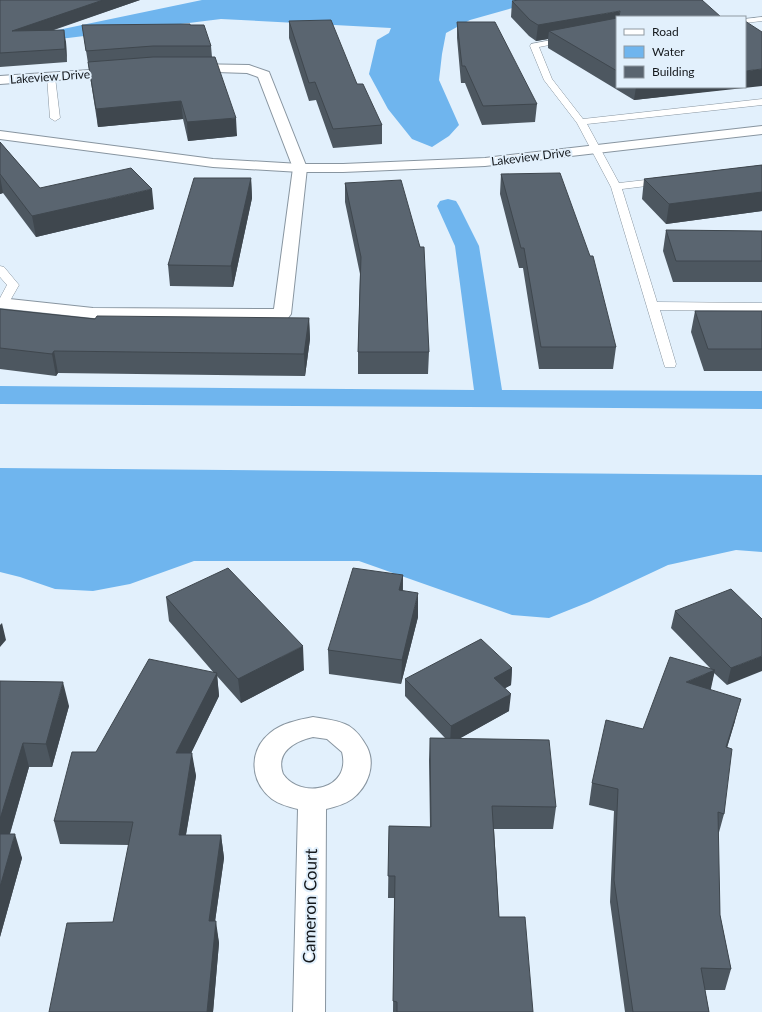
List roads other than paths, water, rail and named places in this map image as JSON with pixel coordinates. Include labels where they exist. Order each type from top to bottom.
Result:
[{"type":"street","points":[[1,303],[93,313],[282,314],[300,168],[264,75],[249,69],[177,69]]},
{"type":"street","name":"Lakeview Drive","points":[[0,80],[131,71]]},
{"type":"street","name":"Lakeview Drive","points":[[0,135],[137,154],[213,162],[300,168],[343,168],[486,162],[762,130]]},
{"type":"street","name":"Cameron Court","points":[[309,1012],[312,800]]},
{"type":"lane","points":[[746,20],[762,20]]},
{"type":"lane","points":[[579,37],[534,46],[548,80],[581,122],[616,187],[670,364]]},
{"type":"lane","points":[[51,77],[55,118]]},
{"type":"lane","points":[[581,122],[762,102]]},
{"type":"lane","points":[[616,187],[670,180]]},
{"type":"lane","points":[[0,269],[12,285],[1,303]]},
{"type":"lane","points":[[652,306],[762,307]]},
{"type":"water","points":[[202,0],[569,0],[516,7],[470,20],[446,33],[439,80],[459,125],[449,136],[432,147],[412,139],[388,109],[369,74],[377,40],[389,33],[391,28],[221,19],[68,38],[0,44],[0,35],[58,30]]},
{"type":"water","points":[[0,468],[762,475],[762,552],[736,550],[668,565],[589,602],[549,618],[512,615],[359,561],[194,561],[130,584],[93,591],[55,589],[0,572]]},
{"type":"waterway","points":[[448,206],[467,246],[489,398]]},
{"type":"waterway","points":[[0,395],[762,400]]}]
